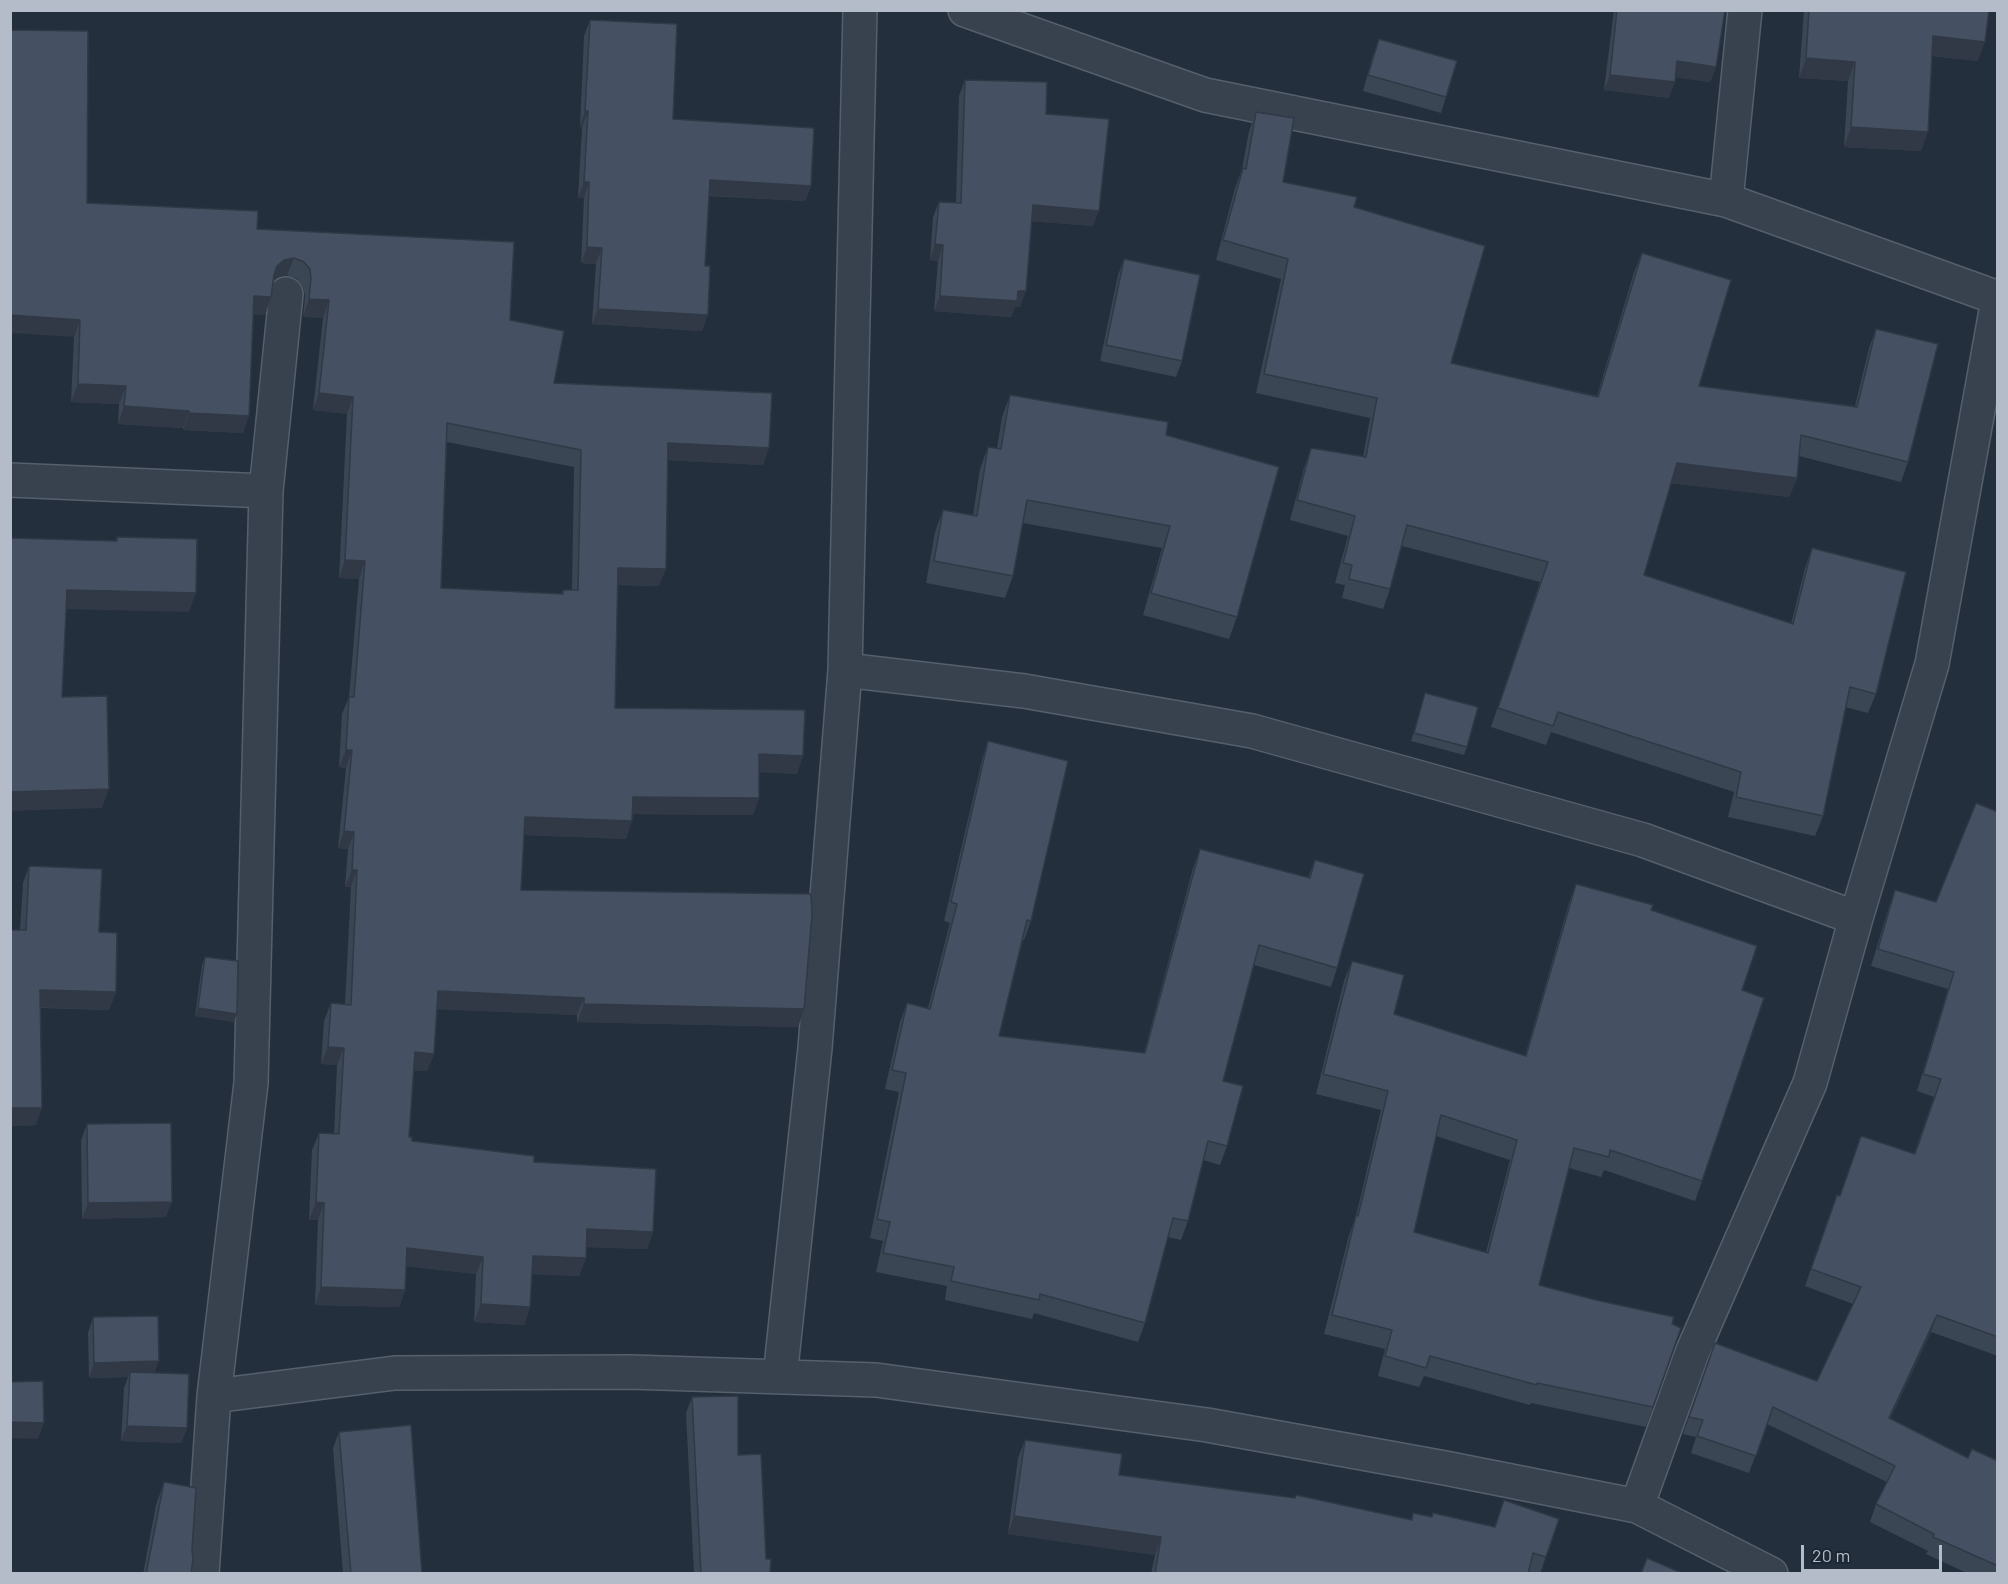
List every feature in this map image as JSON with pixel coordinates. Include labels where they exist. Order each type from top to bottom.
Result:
[{"type":"street","points":[[780,1377],[815,1048],[844,670],[860,10]]},
{"type":"street","points":[[965,10],[1205,95],[1726,200],[1998,299],[1932,664],[1856,918],[1810,1083],[1692,1353],[1637,1506]]},
{"type":"street","points":[[1726,200],[1745,10]]},
{"type":"street","points":[[202,1574],[214,1396],[251,1083],[266,491],[286,294]]},
{"type":"street","points":[[10,480],[266,491]]},
{"type":"street","points":[[844,670],[1024,691],[1252,731],[1643,840],[1856,918]]},
{"type":"street","points":[[214,1396],[395,1373],[631,1372],[876,1380],[1207,1425],[1445,1468],[1637,1506],[1771,1574]]},
{"type":"building","points":[[1617,10],[1725,10],[1716,67],[1677,61],[1675,82],[1610,75]]},
{"type":"building","points":[[1809,10],[1989,10],[1985,42],[1933,36],[1928,132],[1851,127],[1855,62],[1806,58]]},
{"type":"building","points":[[590,20],[677,24],[673,119],[814,128],[811,186],[710,180],[705,266],[710,266],[708,315],[598,309],[602,248],[587,247],[589,182],[584,182]]},
{"type":"building","points":[[10,30],[88,31],[87,203],[258,211],[257,229],[514,242],[510,320],[564,331],[554,383],[772,393],[769,448],[668,443],[666,569],[618,568],[615,708],[805,710],[803,756],[759,754],[759,798],[633,797],[632,821],[525,817],[521,890],[811,894],[812,914],[804,1009],[584,1004],[584,998],[438,991],[434,1054],[415,1052],[409,1137],[412,1137],[412,1141],[534,1156],[534,1162],[656,1169],[653,1232],[587,1229],[586,1258],[533,1256],[530,1307],[481,1304],[483,1257],[407,1248],[405,1290],[321,1287],[324,1203],[316,1202],[319,1133],[339,1134],[344,1048],[328,1047],[331,1003],[351,1005],[357,870],[352,870],[354,832],[344,831],[352,750],[346,750],[349,697],[354,697],[365,561],[345,560],[353,397],[319,393],[329,300],[309,299],[310,269],[304,262],[294,258],[284,260],[277,266],[271,297],[254,296],[249,416],[124,406],[126,386],[78,384],[80,320],[10,315]],"holes":[[[447,423],[581,450],[578,590],[563,590],[563,594],[441,588]]]},
{"type":"building","points":[[1379,39],[1457,61],[1446,97],[1368,75]]},
{"type":"building","points":[[965,80],[1047,82],[1046,114],[1109,119],[1099,211],[1033,205],[1026,291],[1018,291],[1017,301],[940,296],[943,245],[935,244],[939,202],[961,203]]},
{"type":"building","points":[[1256,112],[1294,118],[1283,182],[1357,197],[1354,207],[1485,246],[1451,363],[1598,397],[1642,253],[1731,280],[1699,386],[1857,407],[1876,329],[1938,344],[1908,462],[1801,435],[1797,478],[1677,463],[1644,575],[1793,624],[1812,548],[1906,572],[1876,694],[1850,687],[1823,816],[1736,797],[1741,772],[1558,712],[1553,726],[1498,708],[1548,562],[1407,525],[1390,589],[1349,579],[1352,565],[1343,563],[1355,516],[1297,500],[1311,448],[1366,457],[1377,398],[1264,374],[1288,259],[1223,240],[1243,168],[1246,169]]},
{"type":"building","points":[[1124,259],[1200,275],[1182,361],[1106,345]]},
{"type":"building","points":[[1010,395],[1168,422],[1166,435],[1279,467],[1237,617],[1151,593],[1170,526],[1027,500],[1013,576],[934,561],[943,510],[977,516],[988,447],[1001,449]]},
{"type":"building","points":[[117,537],[197,539],[196,593],[67,590],[62,697],[107,696],[109,789],[10,792],[10,538],[117,541]]},
{"type":"building","points":[[1425,693],[1478,707],[1467,747],[1414,733]]},
{"type":"building","points":[[988,741],[1068,761],[1031,921],[1027,920],[999,1036],[1145,1053],[1200,849],[1310,878],[1315,860],[1364,874],[1337,968],[1259,945],[1223,1081],[1243,1086],[1227,1146],[1208,1141],[1188,1221],[1173,1218],[1145,1323],[1040,1294],[1039,1300],[951,1281],[954,1267],[883,1253],[890,1222],[877,1219],[906,1073],[892,1070],[907,1003],[930,1009],[957,904],[951,902]]},
{"type":"building","points":[[1976,803],[1998,812],[1998,1337],[1937,1315],[1889,1418],[1968,1458],[1972,1449],[1998,1461],[1998,1566],[1933,1537],[1934,1534],[1876,1504],[1895,1466],[1773,1407],[1756,1456],[1697,1436],[1703,1420],[1689,1417],[1715,1343],[1817,1381],[1861,1287],[1811,1269],[1861,1136],[1915,1154],[1941,1079],[1923,1074],[1954,972],[1878,949],[1895,890],[1936,902]]},
{"type":"building","points":[[29,866],[102,869],[99,932],[117,933],[116,992],[40,990],[42,1108],[10,1108],[10,930],[26,930]]},
{"type":"building","points":[[1576,884],[1653,905],[1651,910],[1757,946],[1742,990],[1764,998],[1702,1181],[1610,1150],[1609,1157],[1574,1148],[1539,1285],[1674,1317],[1672,1324],[1681,1328],[1653,1407],[1537,1383],[1537,1385],[1430,1356],[1426,1368],[1385,1356],[1392,1330],[1332,1315],[1388,1091],[1323,1074],[1352,961],[1404,975],[1394,1014],[1526,1056]],"holes":[[[1441,1115],[1517,1140],[1488,1253],[1414,1232]]]},
{"type":"building","points":[[205,957],[238,961],[237,1014],[198,1008]]},
{"type":"building","points":[[171,1123],[172,1202],[88,1203],[87,1124]]},
{"type":"building","points":[[158,1316],[159,1361],[94,1363],[93,1317]]},
{"type":"building","points":[[130,1372],[189,1374],[187,1428],[127,1426]]},
{"type":"building","points":[[43,1381],[44,1423],[10,1422],[10,1382]]},
{"type":"building","points":[[738,1396],[738,1455],[761,1454],[766,1559],[771,1559],[770,1574],[701,1574],[692,1397]]},
{"type":"building","points":[[411,1425],[422,1574],[351,1574],[339,1432]]},
{"type":"building","points":[[1025,1440],[1122,1454],[1119,1475],[1295,1498],[1296,1495],[1412,1520],[1413,1513],[1432,1517],[1433,1513],[1495,1527],[1504,1500],[1559,1519],[1546,1557],[1533,1553],[1528,1574],[1155,1574],[1161,1537],[1014,1516]]},
{"type":"building","points":[[164,1482],[196,1488],[191,1574],[146,1574]]},
{"type":"building","points":[[1647,1558],[1684,1574],[1641,1574]]}]
